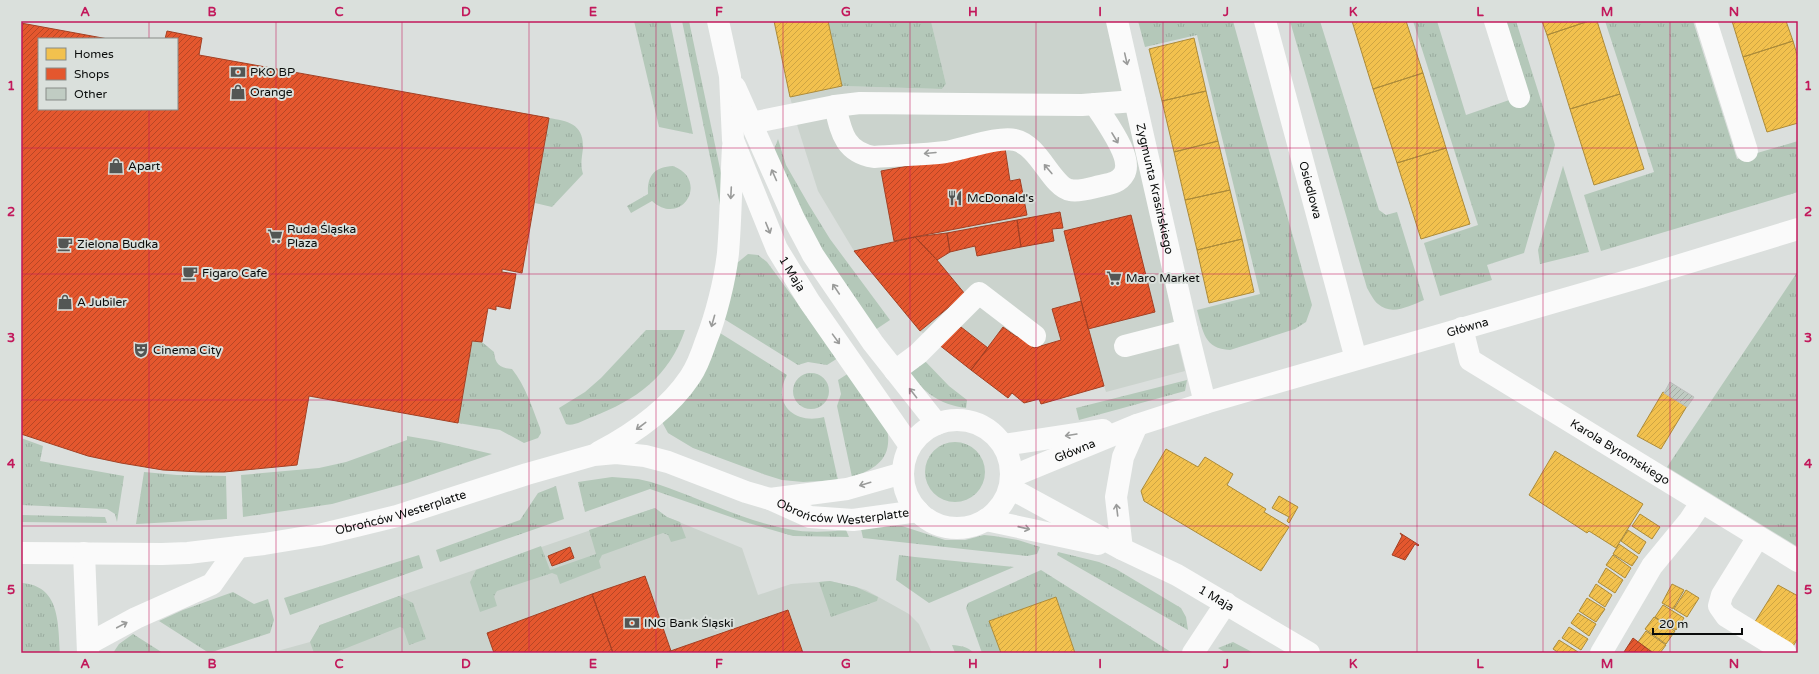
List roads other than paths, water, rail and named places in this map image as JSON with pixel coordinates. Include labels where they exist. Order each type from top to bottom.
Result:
[{"type":"street","name":"1 Maja","points":[[718,21],[730,76],[733,140],[768,228],[790,271],[809,301],[910,446]]},
{"type":"street","name":"Zygmunta Krasińskiego","points":[[1118,21],[1187,330],[1205,403]]},
{"type":"street","name":"Osiedlowa","points":[[1265,21],[1356,359]]},
{"type":"street","points":[[1495,21],[1519,97]]},
{"type":"street","points":[[1706,21],[1747,151]]},
{"type":"street","name":"1 Maja","points":[[730,76],[794,219],[813,256],[873,343],[937,424]]},
{"type":"street","points":[[751,123],[835,106],[860,103],[1095,104],[1135,101]]},
{"type":"street","points":[[835,106],[844,137],[855,151],[863,156],[874,157],[946,152],[1003,140],[1015,140],[1025,144],[1061,185],[1071,191],[1111,184],[1118,181],[1126,171],[1127,165],[1122,150],[1095,104]]},
{"type":"street","points":[[594,455],[621,441],[673,398],[690,377],[703,350],[713,323],[728,254],[733,140]]},
{"type":"street","name":"Główna","points":[[1010,483],[1137,425],[1205,403],[1634,279],[1796,235]]},
{"type":"street","points":[[895,371],[918,354],[979,293],[1035,336]]},
{"type":"street","name":"Karola Bytomskiego","points":[[1462,328],[1470,360],[1701,503],[1798,561]]},
{"type":"street","points":[[1125,346],[1187,330]]},
{"type":"street","points":[[955,420],[974,422],[991,431],[1004,445],[1011,466],[1010,483],[1001,506],[986,520],[973,526],[958,528],[943,526],[929,521],[909,500],[904,487],[903,473],[905,459],[910,446],[922,433],[937,424],[955,420]]},
{"type":"street","points":[[1122,549],[1116,498],[1123,457],[1137,425]]},
{"type":"street","name":"Główna","points":[[1004,445],[1137,425]]},
{"type":"street","name":"Obrońców Westerplatte","points":[[21,553],[162,554],[238,547],[319,535],[397,516],[527,474],[594,455],[616,453],[645,456],[673,464],[746,492],[770,499],[810,517],[831,520],[853,520],[918,511]]},
{"type":"street","name":"Obrońców Westerplatte","points":[[770,499],[847,490],[903,473]]},
{"type":"street","name":"1 Maja","points":[[1010,483],[1122,549],[1177,575],[1309,653]]},
{"type":"street","points":[[1601,653],[1652,566],[1689,522],[1701,503]]},
{"type":"street","name":"1 Maja","points":[[986,520],[1122,549]]},
{"type":"street","points":[[1758,537],[1722,595],[1719,606],[1726,616],[1785,652]]},
{"type":"street","points":[[84,554],[88,648],[136,618],[212,584],[238,547]]},
{"type":"street","points":[[1193,653],[1226,603]]},
{"type":"place","name":"PKO BP","points":[[238,72]]},
{"type":"place","name":"Orange","points":[[238,92]]},
{"type":"place","name":"Apart","points":[[116,166]]},
{"type":"place","name":"McDonald's","points":[[955,198]]},
{"type":"place","name":"Ruda Śląska Plaza","points":[[275,236]]},
{"type":"place","name":"Zielona Budka","points":[[65,244]]},
{"type":"place","name":"Figaro Cafe","points":[[190,273]]},
{"type":"place","name":"Maro Market","points":[[1114,278]]},
{"type":"place","name":"A Jubiler","points":[[65,302]]},
{"type":"place","name":"Cinema City","points":[[141,350]]},
{"type":"place","name":"ING Bank Śląski","points":[[632,623]]}]
